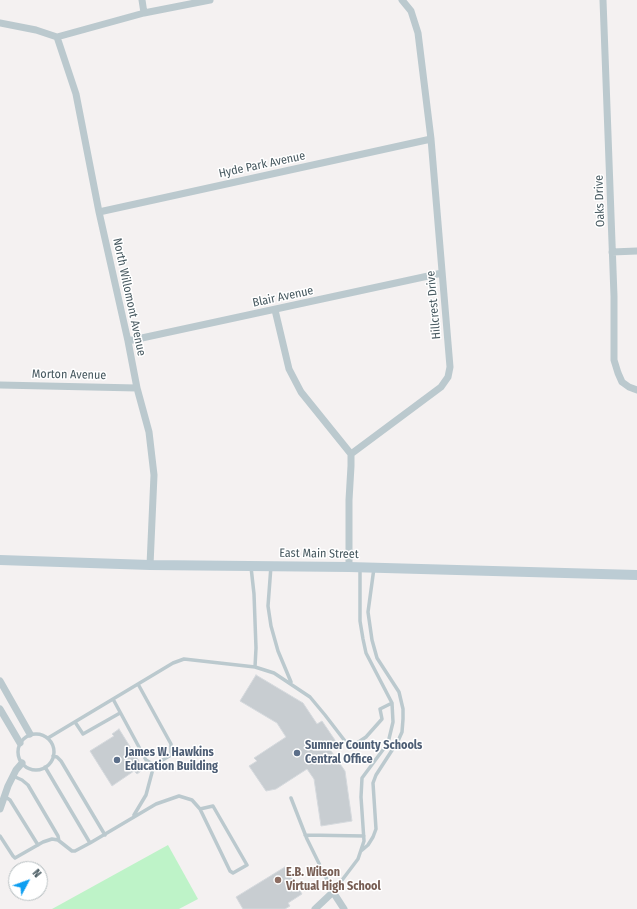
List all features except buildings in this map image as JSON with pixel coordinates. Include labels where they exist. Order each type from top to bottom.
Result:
[{"type":"street","points":[[142,0],[144,13]]},
{"type":"street","points":[[0,24],[36,30],[57,37],[144,13],[210,0]]},
{"type":"street","name":"Hillcrest Drive","points":[[351,454],[441,387],[448,377],[450,367],[430,139],[418,33],[411,11],[402,0]]},
{"type":"street","name":"Oaks Drive","points":[[603,0],[612,252],[614,360],[622,382],[637,390]]},
{"type":"street","name":"North Willomont Avenue","points":[[57,37],[76,94],[99,212],[137,388],[149,432],[154,476],[150,564]]},
{"type":"street","name":"Hyde Park Avenue","points":[[99,212],[430,139]]},
{"type":"street","points":[[612,252],[637,251]]},
{"type":"street","name":"Blair Avenue","points":[[128,341],[275,310],[442,272]]},
{"type":"street","points":[[275,310],[289,369],[301,392],[351,454],[349,567]]},
{"type":"street","name":"Morton Avenue","points":[[0,385],[137,388]]},
{"type":"street","name":"East Main Street","points":[[0,560],[349,567],[637,575]]},
{"type":"street","points":[[0,681],[30,734]]},
{"type":"street","points":[[0,709],[20,743]]},
{"type":"street","points":[[0,809],[13,776],[22,763]]},
{"type":"street","points":[[315,909],[333,892],[344,909]]},
{"type":"lane","points":[[251,566],[254,594],[256,648],[255,667]]},
{"type":"lane","points":[[271,566],[268,606],[271,626],[278,651],[291,684]]},
{"type":"lane","points":[[291,798],[305,835],[333,892],[353,867],[364,841],[361,796],[362,778],[388,743],[393,722],[392,703],[366,654],[360,621],[360,568]]},
{"type":"lane","points":[[360,851],[368,845],[373,838],[376,829],[373,783],[376,775],[398,741],[402,732],[403,719],[403,709],[399,692],[377,658],[372,640],[368,612],[374,568]]},
{"type":"lane","points":[[48,738],[173,663],[184,658],[255,667],[274,673],[310,697],[348,745],[357,743],[366,737],[382,719],[380,709],[392,703]]},
{"type":"lane","points":[[130,820],[136,813],[146,795],[154,765],[171,755],[171,744],[138,684]]},
{"type":"lane","points":[[112,699],[146,760],[154,765]]},
{"type":"lane","points":[[75,722],[83,734],[120,713]]},
{"type":"lane","points":[[30,734],[40,734],[48,738],[53,748],[53,756],[49,764],[35,770],[26,767],[22,763],[18,754],[20,743],[30,734]]},
{"type":"lane","points":[[53,756],[62,761],[105,834]]},
{"type":"lane","points":[[45,767],[90,843]]},
{"type":"lane","points":[[13,776],[22,780],[28,786],[58,836],[58,841]]},
{"type":"lane","points":[[4,796],[10,800],[38,845]]},
{"type":"lane","points":[[0,836],[15,858],[52,839],[58,841],[72,851],[75,851],[156,804],[179,796],[192,800],[200,808],[230,871],[233,874],[247,865],[213,806],[200,808]]},
{"type":"lane","points":[[305,835],[364,836]]},
{"type":"green space","points":[[168,845],[198,899],[179,909],[52,909]]},
{"type":"place","name":"Sumner County Schools Central Office","points":[[297,753]]},
{"type":"place","name":"James W. Hawkins Education Building","points":[[117,760]]},
{"type":"place","name":"E.B. Wilson Virtual High School","points":[[278,880]]}]
